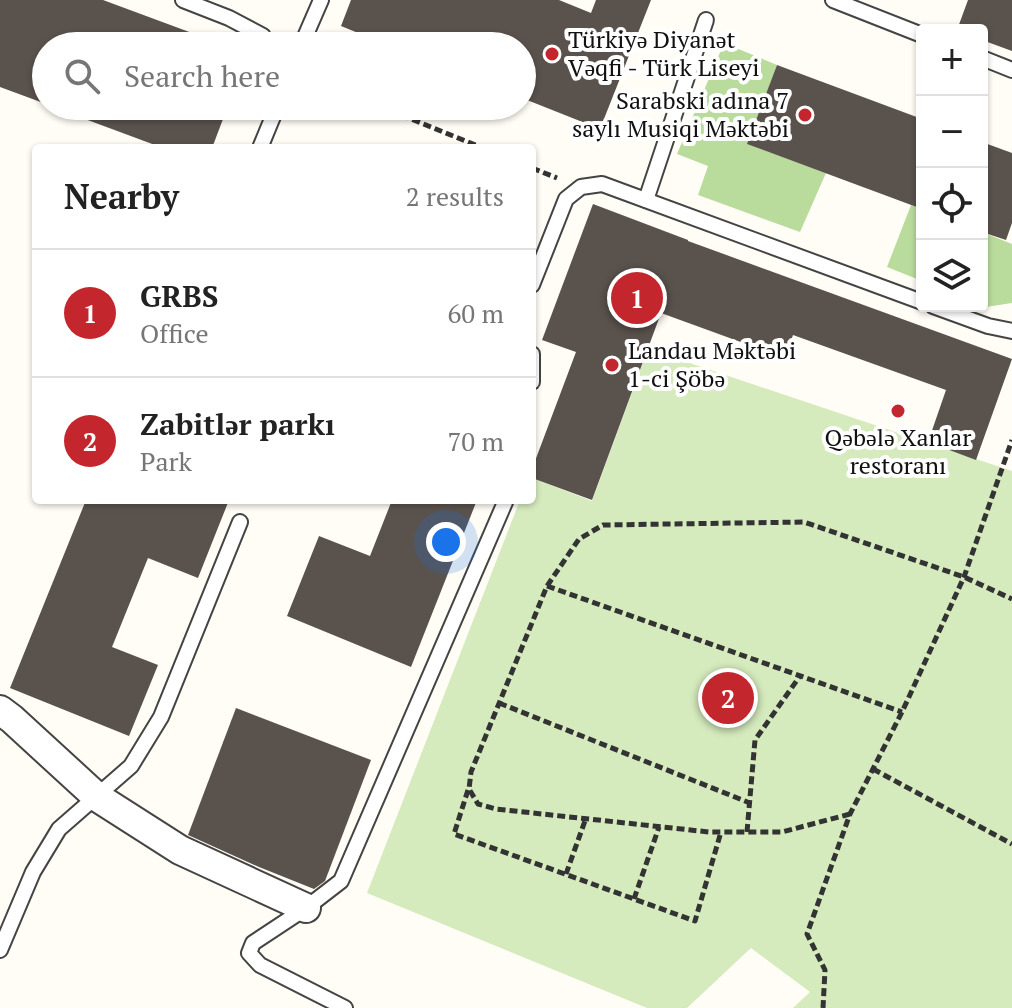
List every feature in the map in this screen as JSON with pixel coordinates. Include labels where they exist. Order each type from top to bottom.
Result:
[{"type":"street","points":[[0,710],[97,797],[180,850],[306,908]]},
{"type":"lane","points":[[183,0],[255,32]]},
{"type":"lane","points":[[307,32],[321,0]]},
{"type":"lane","points":[[833,0],[916,33]]},
{"type":"lane","points":[[646,200],[706,20]]},
{"type":"lane","points":[[988,60],[1012,70]]},
{"type":"lane","points":[[262,144],[272,120]]},
{"type":"lane","points":[[536,275],[566,199],[581,187],[602,184],[916,300]]},
{"type":"lane","points":[[950,312],[1012,331]]},
{"type":"lane","points":[[345,1008],[260,965],[249,953],[253,943],[341,881],[504,504]]},
{"type":"lane","points":[[0,950],[33,872],[59,829],[131,766],[161,717],[240,522]]},
{"type":"path","points":[[414,120],[473,144]]},
{"type":"path","points":[[823,1008],[825,970],[807,934],[850,814],[902,712],[964,577],[1012,440]]},
{"type":"path","points":[[721,832],[695,921],[454,834],[469,789],[471,772],[547,586],[579,539],[603,525],[804,522],[964,577],[1012,599]]},
{"type":"path","points":[[547,586],[902,712]]},
{"type":"path","points":[[747,832],[755,740],[800,676]]},
{"type":"path","points":[[499,703],[750,803]]},
{"type":"path","points":[[873,769],[1012,844]]},
{"type":"path","points":[[469,789],[478,804],[496,809],[721,832],[782,832],[850,814]]},
{"type":"path","points":[[566,874],[586,818]]},
{"type":"path","points":[[634,899],[659,827]]},
{"type":"green space","points":[[724,43],[777,65],[748,144],[826,173],[800,232],[698,195],[708,166],[677,154]]},
{"type":"green space","points":[[911,205],[916,207],[916,279],[887,267]]},
{"type":"green space","points":[[988,234],[1012,244],[1012,303],[988,307]]},
{"type":"green space","points":[[648,349],[1012,471],[1012,1008],[793,1008],[810,992],[751,948],[687,1008],[647,1008],[367,893],[518,504],[536,504],[536,480],[592,501]]},
{"type":"building","points":[[0,0],[103,0],[189,32],[32,32],[32,99],[0,87]]},
{"type":"building","points":[[351,0],[559,0],[591,13],[596,0],[651,0],[600,129],[536,104],[536,32],[356,32],[341,26]]},
{"type":"building","points":[[968,0],[1012,0],[1012,51],[988,42],[988,24],[959,24]]},
{"type":"building","points":[[777,65],[916,117],[916,207],[747,144]]},
{"type":"building","points":[[88,120],[223,120],[214,144],[152,144]]},
{"type":"building","points":[[988,144],[1012,153],[1012,223],[1006,240],[988,234]]},
{"type":"building","points":[[593,204],[1012,359],[976,460],[928,442],[946,390],[793,335],[785,358],[661,313],[592,500],[536,479],[536,458],[576,352],[542,340]]},
{"type":"building","points":[[84,504],[227,504],[198,578],[148,558],[112,647],[158,665],[129,736],[10,688]]},
{"type":"building","points":[[390,504],[475,504],[411,667],[287,616],[319,536],[370,556]]},
{"type":"building","points":[[236,708],[371,760],[325,881],[314,889],[188,835]]},
{"type":"place","name":"Türkiyə Diyanət Vəqfi - Türk Liseyi","points":[[552,54]]},
{"type":"place","name":"Sarabski adına 7 saylı Musiqi Məktəbi","points":[[805,115]]},
{"type":"place","name":"GRBS","points":[[637,298]]},
{"type":"place","name":"Landau Məktəbi 1-ci Şöbə","points":[[612,365]]},
{"type":"place","name":"Qəbələ Xanlar restoranı","points":[[898,411]]},
{"type":"place","name":"Zabitlər parkı","points":[[728,698]]}]
